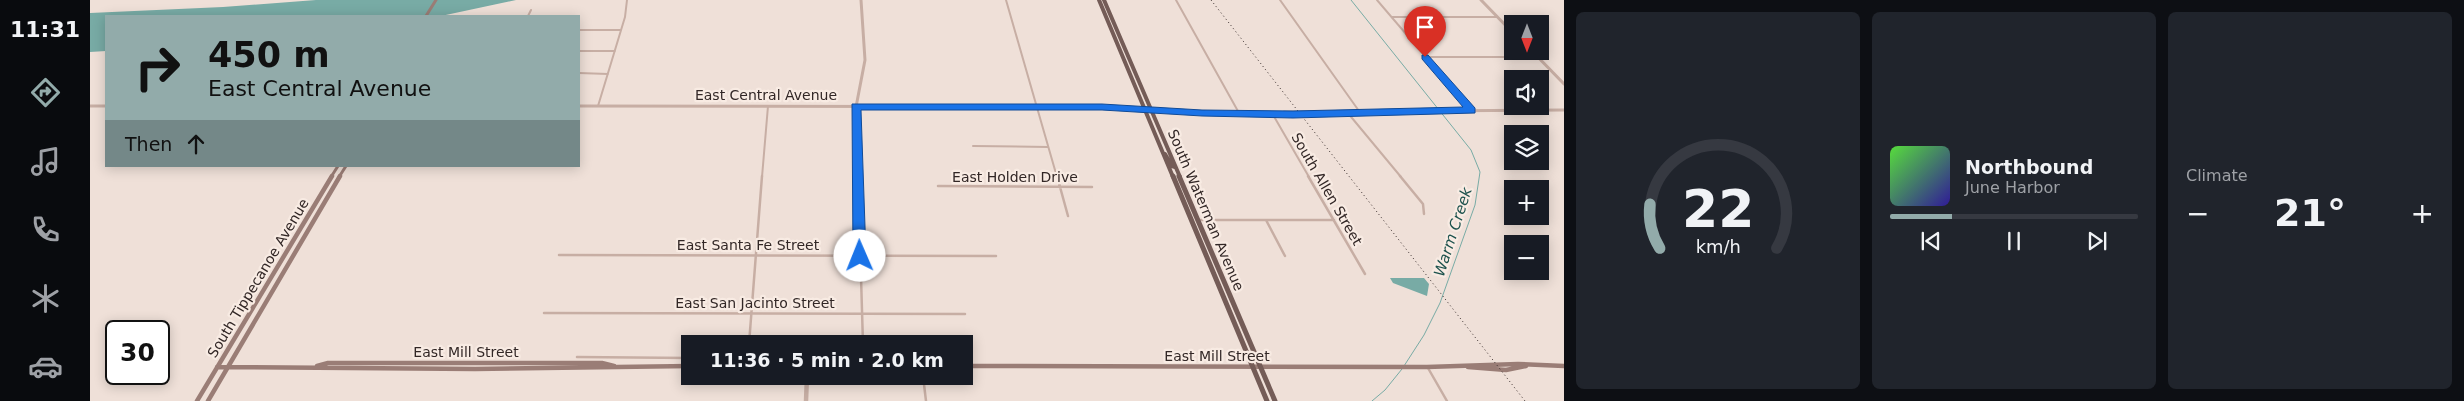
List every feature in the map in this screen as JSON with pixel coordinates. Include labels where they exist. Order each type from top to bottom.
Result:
[{"type":"main road","points":[[427,15],[436,0]]},
{"type":"main road","name":"South Waterman Avenue","points":[[1099,0],[1267,401]]},
{"type":"main road","name":"South Waterman Avenue","points":[[1104,0],[1275,401]]},
{"type":"main road","points":[[1161,149],[1172,166],[1175,167]]},
{"type":"main road","name":"South Tippecanoe Avenue","points":[[197,401],[337,167]]},
{"type":"main road","name":"South Tippecanoe Avenue","points":[[208,401],[345,167]]},
{"type":"main road","points":[[304,223],[312,223]]},
{"type":"main road","name":"East Mill Street","points":[[217,367],[591,369],[681,366]]},
{"type":"main road","name":"East Mill Street","points":[[973,366],[1468,366],[1476,369],[1521,369],[1526,366],[1564,366]]},
{"type":"street","points":[[598,106],[615,52],[627,0]]},
{"type":"street","points":[[861,0],[865,60],[856,94],[856,107],[863,335]]},
{"type":"street","points":[[1006,0],[1068,216]]},
{"type":"street","points":[[1176,0],[1239,113]]},
{"type":"street","points":[[1280,0],[1360,112]]},
{"type":"street","points":[[1377,0],[1471,110]]},
{"type":"street","points":[[1481,0],[1504,24]]},
{"type":"street","points":[[529,15],[532,10]]},
{"type":"street","points":[[1392,17],[1497,17]]},
{"type":"street","points":[[580,30],[621,30]]},
{"type":"street","points":[[580,51],[615,52]]},
{"type":"street","points":[[1425,57],[1504,57]]},
{"type":"street","points":[[1540,60],[1564,84]]},
{"type":"street","points":[[580,73],[608,74]]},
{"type":"street","points":[[90,106],[105,106]]},
{"type":"street","name":"East Central Avenue","points":[[580,106],[1144,108],[1239,113],[1564,110]]},
{"type":"street","points":[[750,335],[768,106]]},
{"type":"street","points":[[1347,112],[1424,204],[1424,214]]},
{"type":"street","name":"South Allen Street","points":[[1272,113],[1365,274]]},
{"type":"street","points":[[973,146],[1048,147]]},
{"type":"street","name":"East Holden Drive","points":[[938,186],[1092,187]]},
{"type":"street","points":[[1191,220],[1334,220]]},
{"type":"street","points":[[1266,220],[1285,256]]},
{"type":"street","name":"East Santa Fe Street","points":[[559,255],[996,256]]},
{"type":"street","name":"East San Jacinto Street","points":[[544,314],[965,314]]},
{"type":"street","points":[[576,357],[681,358]]},
{"type":"street","points":[[1427,367],[1447,401]]},
{"type":"street","points":[[806,401],[807,385]]},
{"type":"street","points":[[924,385],[926,401]]},
{"type":"water","points":[[316,0],[516,0],[446,15],[105,15],[105,51],[90,52],[90,13],[223,7]]},
{"type":"water","points":[[1390,278],[1424,278],[1429,284],[1427,296],[1393,283]]},
{"type":"waterway","name":"Warm Creek","points":[[1351,0],[1471,150],[1480,172],[1475,205],[1440,303],[1424,335],[1404,366]]},
{"type":"waterway","name":"Warm Creek","points":[[1372,401],[1385,390],[1402,369]]},
{"type":"railway","points":[[1211,0],[1525,401]]},
{"type":"route","points":[[860,256],[856,107],[1102,107],[1202,113],[1287,114],[1471,110],[1425,57]]}]
